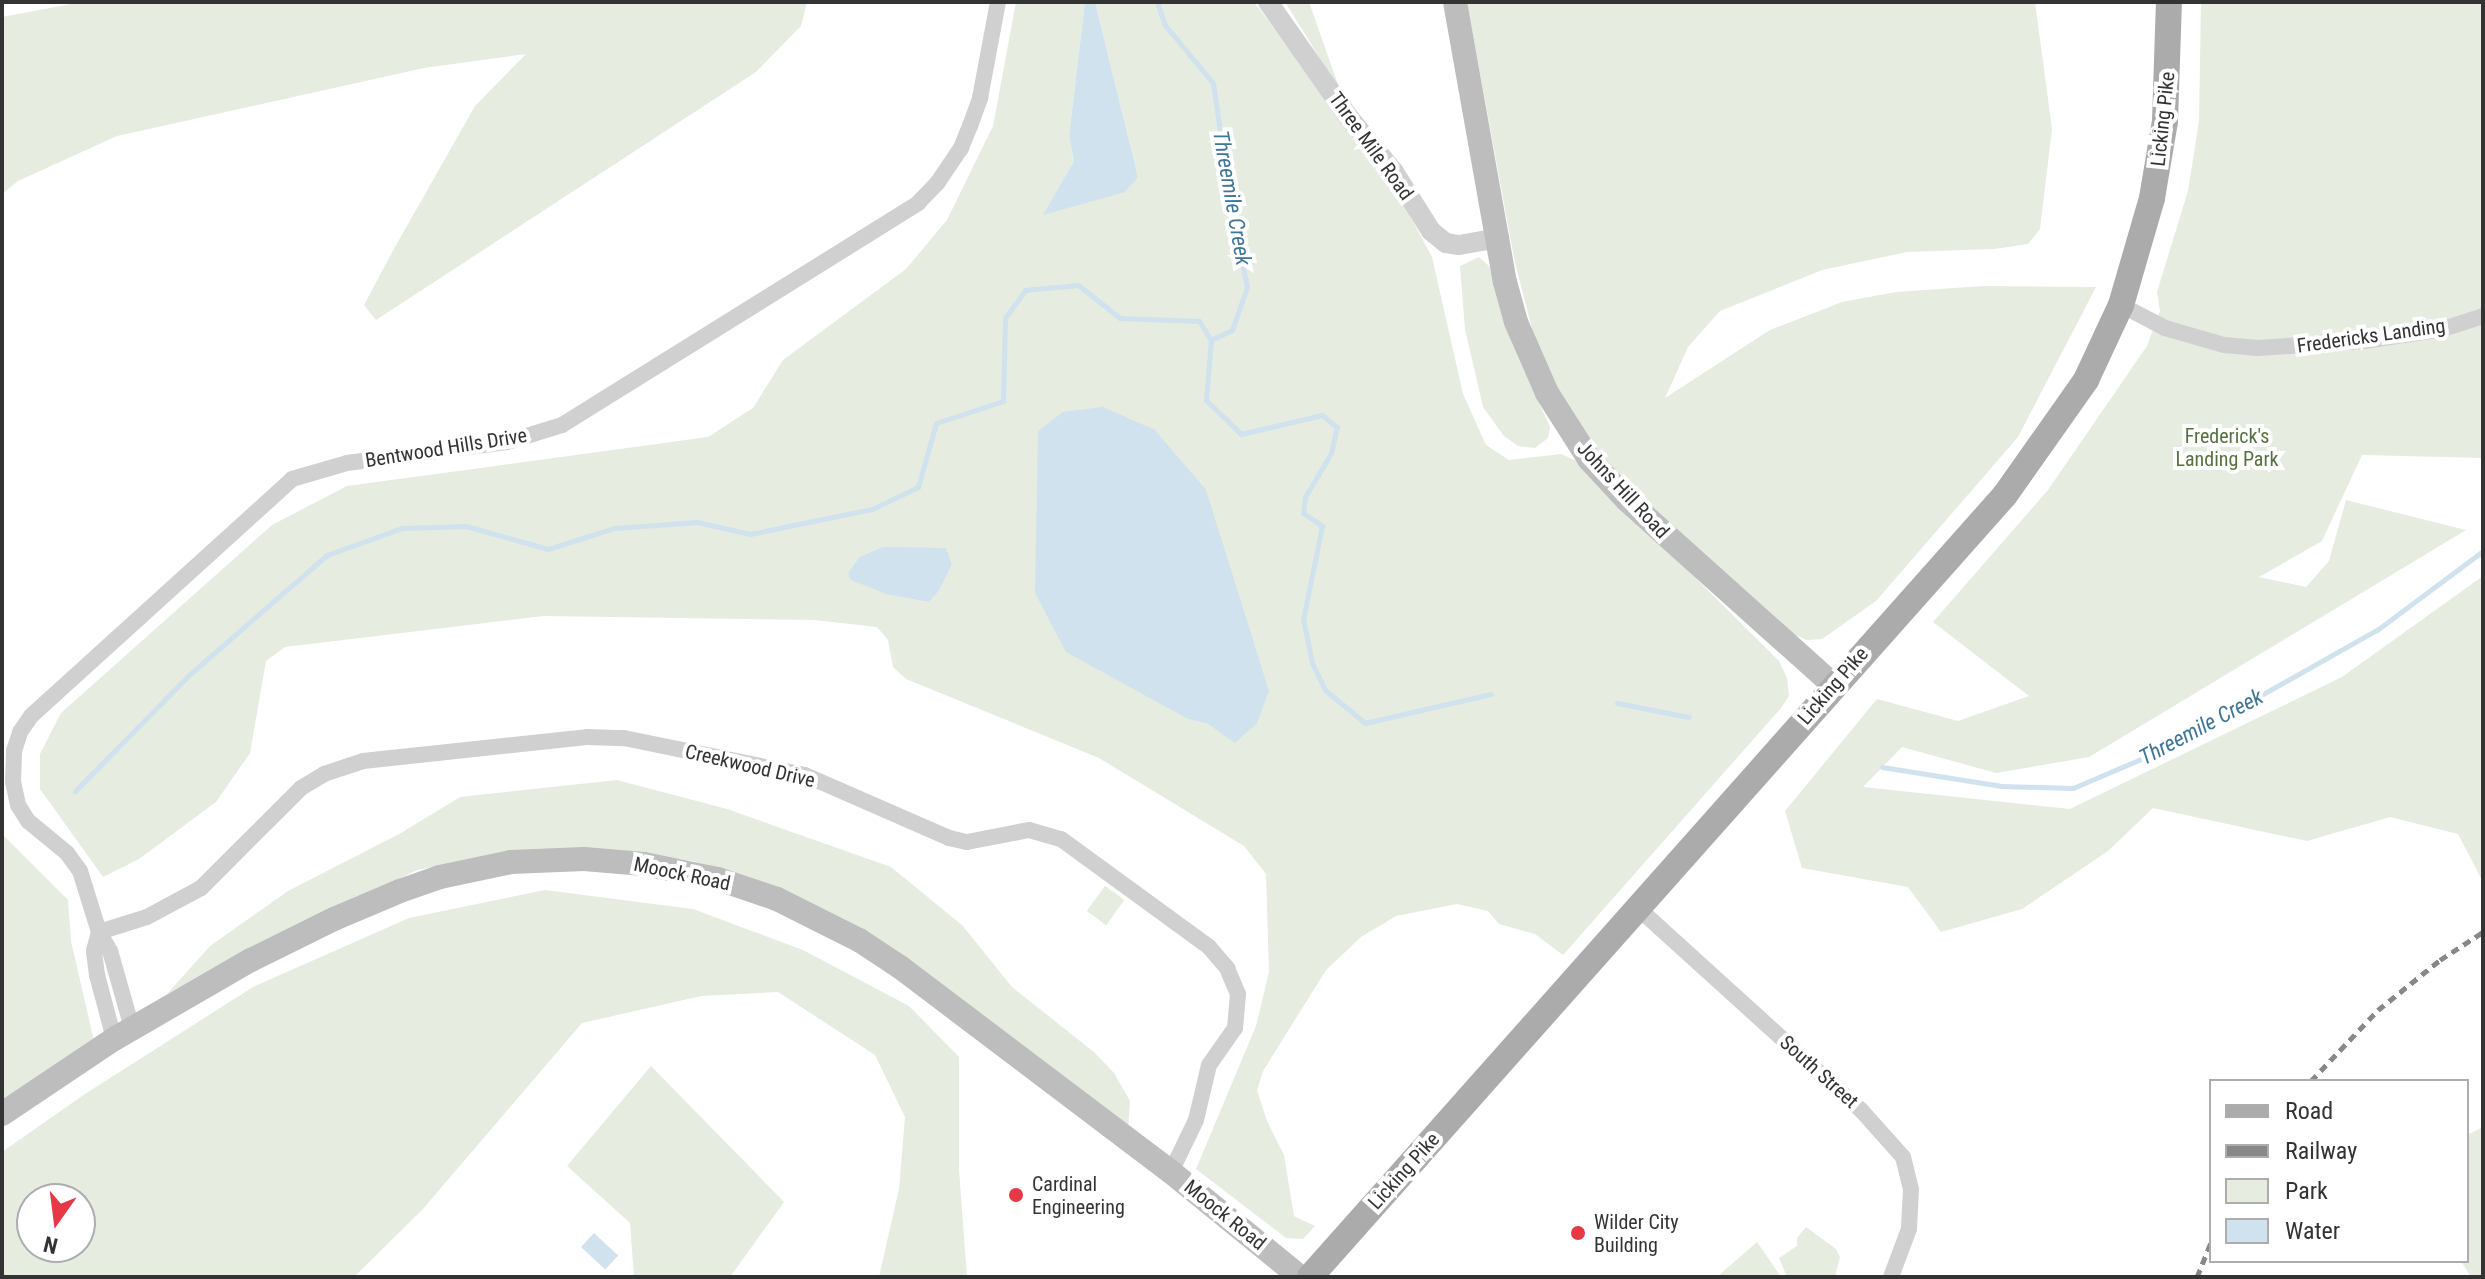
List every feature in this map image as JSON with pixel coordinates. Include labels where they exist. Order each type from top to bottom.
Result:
[{"type":"main road","name":"Johns Hill Road","points":[[1455,2],[1505,282],[1525,345],[1560,416],[1589,459],[1675,546],[1834,686]]},
{"type":"main road","name":"Licking Pike","points":[[1310,1277],[2005,495],[2086,380],[2121,305],[2162,150],[2169,66],[2169,2]]},
{"type":"main road","name":"Moock Road","points":[[2,1114],[123,1034],[334,919],[440,877],[511,862],[584,859],[678,869],[777,899],[859,940],[900,967],[1171,1172],[1300,1277]]},
{"type":"street","name":"Bentwood Hills Drive","points":[[123,1034],[110,951],[99,932],[80,871],[67,853],[28,821],[7,783],[20,732],[31,716],[292,479],[347,463],[507,442],[562,425],[918,203],[938,182],[966,137],[980,98],[998,2]]},
{"type":"street","name":"Three Mile Road","points":[[1268,2],[1367,141],[1394,172],[1431,231],[1446,243],[1459,245],[1499,238]]},
{"type":"street","name":"Fredericks Landing","points":[[2121,305],[2165,328],[2224,345],[2258,348],[2299,348],[2364,341],[2443,329],[2483,316]]},
{"type":"street","name":"Creekwood Drive","points":[[99,932],[147,917],[201,888],[301,788],[324,774],[363,761],[587,737],[624,738],[805,775],[949,838],[977,841],[1029,830],[1061,839],[1209,947],[1227,968],[1238,994],[1235,1028],[1209,1065],[1196,1120],[1171,1172]]},
{"type":"street","name":"South Street","points":[[1638,908],[1861,1110],[1903,1157],[1911,1189],[1909,1229],[1891,1277]]},
{"type":"green space","points":[[82,2],[807,2],[801,26],[756,72],[376,320],[364,305],[395,247],[475,106],[526,54],[424,68],[117,136],[18,181],[2,194],[2,17]]},
{"type":"green space","points":[[1016,2],[1085,2],[1069,136],[1074,161],[1044,214],[1138,177],[1095,2],[1254,2],[1366,149],[1408,212],[1432,257],[1463,394],[1486,445],[1509,460],[1561,454],[1579,462],[1779,661],[1787,678],[1789,696],[1781,708],[1563,955],[1535,934],[1499,924],[1488,911],[1457,904],[1396,916],[1361,937],[1326,970],[1263,1071],[1257,1090],[1267,1121],[1284,1155],[1294,1216],[1315,1226],[1303,1239],[1286,1238],[1196,1169],[1256,1026],[1269,972],[1266,874],[1244,846],[1099,758],[906,679],[893,667],[888,640],[877,627],[815,620],[543,616],[285,647],[266,661],[250,753],[216,802],[139,859],[103,877],[40,789],[40,754],[61,713],[272,525],[347,486],[708,437],[753,408],[783,360],[906,269],[947,220],[993,126]],"holes":[[[1063,412],[1208,724],[1188,719]],[[945,548],[952,565],[939,591],[929,602],[889,595],[927,549]]]},
{"type":"green space","points":[[1285,2],[1309,2],[1342,96],[1305,34]]},
{"type":"green space","points":[[1467,2],[2035,2],[2052,129],[2040,229],[2028,244],[1994,249],[1907,252],[1822,270],[1720,311],[1688,347],[1665,398],[1770,330],[1842,302],[1896,292],[1984,286],[2096,287],[2018,437],[1876,601],[1822,639],[1807,640],[1788,632],[1642,503],[1597,452],[1566,408],[1535,340],[1515,263]]},
{"type":"green space","name":"Frederick's Landing Park","points":[[2201,2],[2483,2],[2483,458],[2362,455],[2322,541],[2259,577],[2306,587],[2329,561],[2346,500],[2466,530],[2089,757],[1996,773],[1902,747],[1863,787],[2070,809],[2342,677],[2483,576],[2483,882],[2458,834],[2390,817],[2307,841],[2153,808],[2108,851],[2022,909],[1941,932],[1908,887],[1802,868],[1785,811],[1877,699],[1958,721],[2029,696],[1933,622],[2048,490],[2147,346],[2160,311],[2157,292],[2188,191],[2199,121]]},
{"type":"green space","points":[[1479,257],[1489,266],[1519,359],[1550,427],[1548,438],[1535,448],[1518,446],[1504,436],[1483,407],[1465,329],[1460,266]]},
{"type":"green space","points":[[617,780],[727,809],[891,867],[962,925],[1012,987],[1095,1053],[1114,1073],[1130,1101],[1128,1130],[762,882],[693,861],[605,849],[495,855],[417,870],[167,994],[210,946],[288,891],[401,833],[460,797]]},
{"type":"green space","points":[[2,834],[68,900],[71,941],[94,1041],[2,1103]]},
{"type":"green space","points":[[1105,886],[1124,900],[1106,925],[1087,911]]},
{"type":"green space","points":[[545,890],[693,909],[803,950],[909,1006],[959,1057],[959,1170],[967,1277],[879,1277],[899,1189],[905,1117],[875,1055],[778,992],[701,996],[582,1023],[422,1210],[354,1277],[2,1277],[2,1152],[85,1094],[253,987],[409,918]]},
{"type":"green space","points":[[651,1066],[784,1202],[730,1277],[634,1277],[630,1223],[567,1166]]},
{"type":"green space","points":[[2483,1127],[2483,1277],[2471,1277],[2462,1263],[2469,1263],[2469,1134]]},
{"type":"green space","points":[[1806,1227],[1836,1249],[1840,1257],[1835,1277],[1787,1277],[1779,1258],[1797,1246],[1797,1238]]},
{"type":"green space","points":[[1757,1242],[1781,1277],[1717,1277]]},
{"type":"water","points":[[1085,2],[1095,2],[1138,177],[1125,192],[1043,215],[1074,161],[1069,136]]},
{"type":"water","points":[[1103,407],[1155,430],[1206,490],[1269,691],[1257,723],[1235,743],[1208,724],[1188,719],[1066,652],[1035,593],[1038,431],[1063,412]]},
{"type":"water","points":[[883,547],[946,548],[952,565],[939,591],[929,602],[889,595],[851,580],[848,573],[860,557]]},
{"type":"water","points":[[594,1233],[618,1256],[605,1269],[581,1247]]},
{"type":"waterway","name":"Threemile Creek","points":[[1157,2],[1165,25],[1213,83],[1232,215],[1247,287],[1232,330],[1211,340],[1206,400],[1241,434],[1322,415],[1337,427],[1331,453],[1305,497],[1303,513],[1322,526],[1303,619],[1312,663],[1325,690],[1365,723],[1491,694]]},
{"type":"waterway","points":[[75,791],[190,674],[327,555],[402,528],[466,526],[548,549],[614,528],[697,522],[750,534],[872,509],[918,487],[936,423],[1003,401],[1005,318],[1025,290],[1078,285],[1120,318],[1199,321],[1211,340]]},
{"type":"waterway","name":"Threemile Creek","points":[[1882,767],[2002,786],[2073,788],[2169,747],[2377,630],[2483,551]]},
{"type":"waterway","name":"Threemile Creek","points":[[1617,703],[1689,717]]},
{"type":"railway","points":[[2313,1079],[2378,1010],[2440,960],[2483,932]]},
{"type":"railway","points":[[2197,1277],[2209,1248]]},
{"type":"place","name":"Cardinal Engineering","points":[[1016,1195]]},
{"type":"place","name":"Wilder City Building","points":[[1578,1233]]}]
